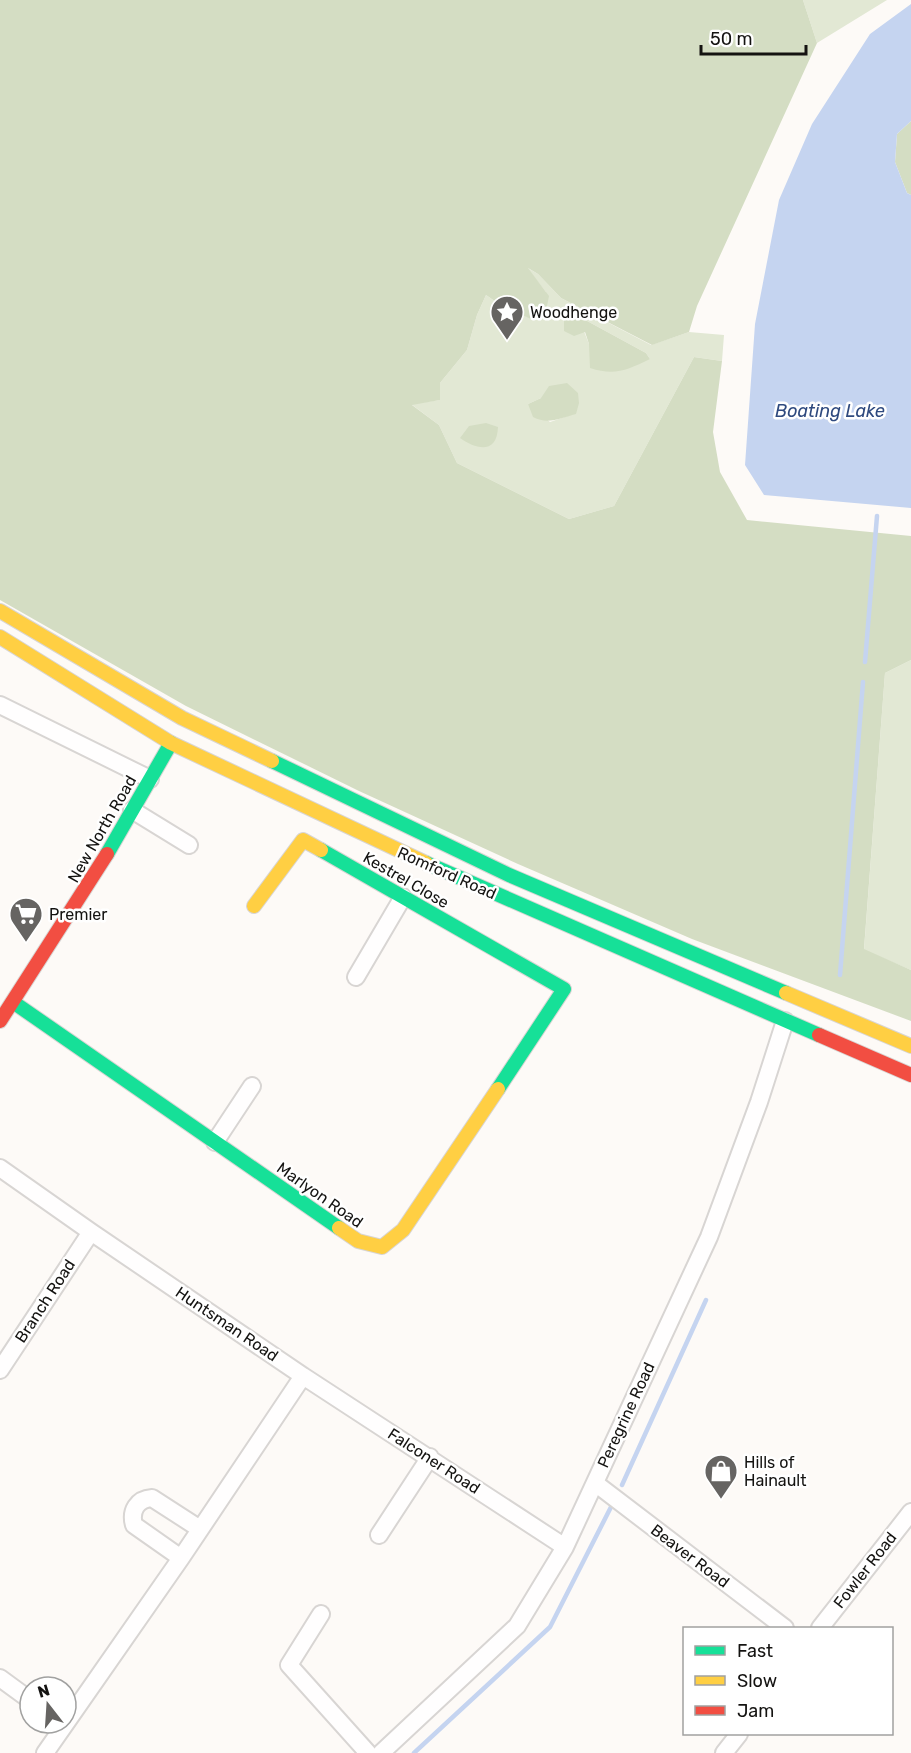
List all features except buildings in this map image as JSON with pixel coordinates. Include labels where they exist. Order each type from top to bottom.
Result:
[{"type":"main road","name":"Romford Road","points":[[0,610],[182,718],[509,875],[911,1046]]},
{"type":"main road","name":"Romford Road","points":[[0,637],[171,742],[397,850],[911,1075]]},
{"type":"main road","name":"New North Road","points":[[0,1022],[8,1001],[97,871],[171,742],[182,718]]},
{"type":"main road","name":"Kestrel Close","points":[[254,906],[303,840],[564,989]]},
{"type":"main road","name":"Marlyon Road","points":[[8,1001],[358,1241],[382,1247],[403,1230],[564,989]]},
{"type":"street","points":[[0,705],[150,779]]},
{"type":"street","points":[[132,810],[189,845]]},
{"type":"street","points":[[356,977],[403,897]]},
{"type":"street","name":"Peregrine Road","points":[[381,1753],[517,1626],[565,1547],[709,1237],[759,1102],[785,1021]]},
{"type":"street","points":[[215,1142],[252,1086]]},
{"type":"street","name":"Huntsman Road","points":[[0,1168],[303,1376]]},
{"type":"street","name":"Branch Road","points":[[0,1370],[91,1232]]},
{"type":"street","points":[[78,1704],[181,1558],[303,1376]]},
{"type":"street","name":"Falconer Road","points":[[303,1376],[565,1547]]},
{"type":"street","points":[[379,1535],[430,1457]]},
{"type":"street","name":"Beaver Road","points":[[595,1483],[782,1627]]},
{"type":"street","points":[[181,1558],[134,1525],[135,1508],[143,1500],[152,1498],[200,1529]]},
{"type":"street","name":"Fowler Road","points":[[822,1627],[911,1512]]},
{"type":"street","points":[[321,1614],[289,1665],[368,1753]]},
{"type":"street","points":[[0,1677],[18,1691]]},
{"type":"street","points":[[45,1753],[57,1735]]},
{"type":"street","points":[[724,1753],[738,1735]]},
{"type":"green space","points":[[0,0],[803,0],[817,43],[697,306],[689,332],[652,345],[561,298],[538,274],[528,268],[549,296],[546,311],[531,319],[499,304],[486,295],[477,315],[467,350],[440,383],[440,400],[412,405],[439,425],[457,463],[569,519],[614,506],[694,357],[722,361],[713,432],[720,472],[747,520],[911,536],[911,660],[885,673],[864,949],[911,970],[911,1021],[692,939],[518,864],[359,791],[186,706],[0,600]]},
{"type":"green space","points":[[803,0],[887,0],[817,43]]},
{"type":"green space","points":[[911,121],[911,195],[907,193],[895,162],[897,134]]},
{"type":"green space","points":[[526,267],[538,274],[561,298],[651,345],[689,332],[724,335],[722,361],[694,357],[614,506],[569,519],[457,463],[439,425],[411,404],[440,400],[440,383],[467,350],[477,315],[486,295],[499,304],[531,318],[546,292]],"holes":[[[578,316],[646,353],[650,359],[589,344]],[[541,398],[576,413],[550,422],[528,404]]]},
{"type":"green space","points":[[578,316],[646,353],[650,359],[621,371],[607,372],[590,368],[589,344],[585,332],[574,336],[564,331],[564,320]]},
{"type":"green space","points":[[567,383],[578,393],[579,403],[576,414],[549,421],[533,417],[528,404],[541,398],[549,386]]},
{"type":"green space","points":[[486,423],[498,427],[497,436],[490,446],[479,447],[460,438],[469,426]]},
{"type":"green space","points":[[911,660],[911,970],[864,950],[885,673]]},
{"type":"water","name":"Boating Lake","points":[[911,4],[911,121],[897,134],[895,162],[907,193],[911,195],[911,508],[764,495],[745,465],[755,324],[779,200],[812,124],[870,34]]},
{"type":"waterway","points":[[865,662],[877,516]]},
{"type":"waterway","points":[[840,975],[863,682]]},
{"type":"waterway","points":[[622,1485],[706,1300]]},
{"type":"waterway","points":[[414,1753],[550,1627],[611,1507]]},
{"type":"traffic: fast","points":[[107,854],[171,743]]},
{"type":"traffic: fast","points":[[272,761],[509,875],[786,993]]},
{"type":"traffic: fast","points":[[321,850],[564,989],[498,1089]]},
{"type":"traffic: fast","points":[[426,863],[819,1035]]},
{"type":"traffic: fast","points":[[13,1002],[339,1228]]},
{"type":"traffic: slow","points":[[0,611],[182,718],[272,761]]},
{"type":"traffic: slow","points":[[0,637],[171,743],[426,863]]},
{"type":"traffic: slow","points":[[254,906],[303,840],[321,850]]},
{"type":"traffic: slow","points":[[786,993],[911,1046]]},
{"type":"traffic: slow","points":[[339,1228],[358,1241],[382,1247],[403,1230],[498,1089]]},
{"type":"traffic: jam","points":[[0,1021],[107,854]]},
{"type":"traffic: jam","points":[[819,1035],[911,1075]]},
{"type":"place","name":"Woodhenge","points":[[507,341]]},
{"type":"place","name":"Premier","points":[[26,943]]},
{"type":"place","name":"Hills of Hainault","points":[[721,1500]]}]
